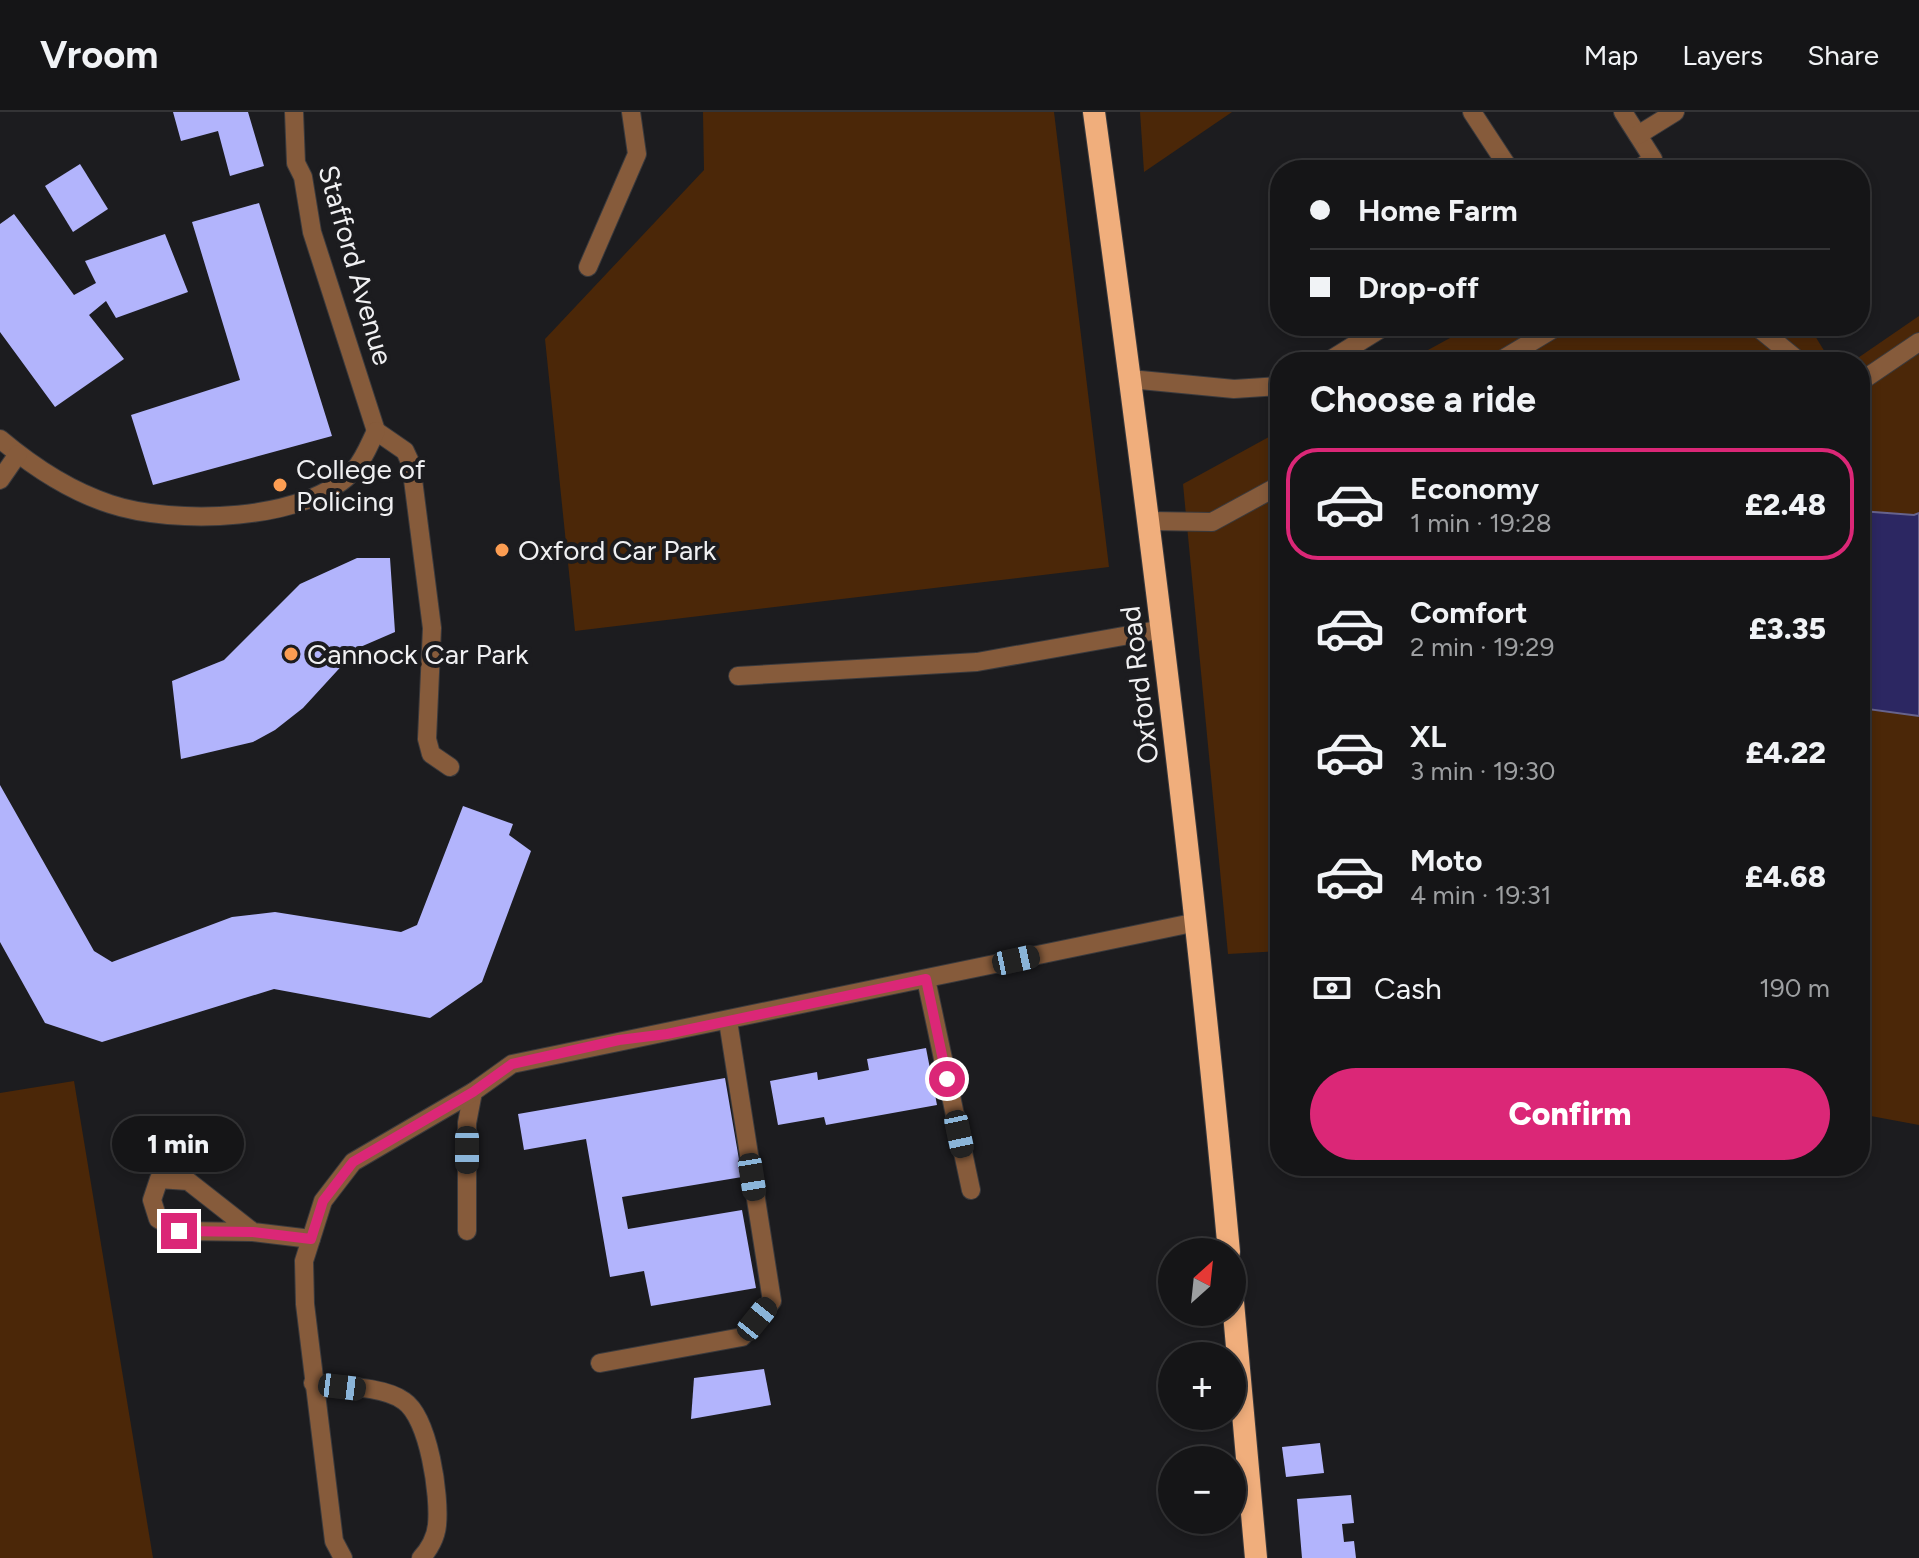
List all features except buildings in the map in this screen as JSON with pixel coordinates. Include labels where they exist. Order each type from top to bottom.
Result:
[{"type":"highway","name":"Oxford Road","points":[[1094,112],[1163,629],[1197,922],[1228,1238]]},
{"type":"highway","points":[[1235,1326],[1256,1558]]},
{"type":"lane","name":"Stafford Avenue","points":[[294,112],[296,163],[303,177],[312,232],[376,431]]},
{"type":"lane","points":[[588,267],[637,154],[631,112]]},
{"type":"lane","points":[[1472,112],[1503,160]]},
{"type":"lane","points":[[1623,112],[1652,160]]},
{"type":"lane","points":[[1638,135],[1675,112]]},
{"type":"lane","points":[[1343,352],[1369,336]]},
{"type":"lane","points":[[1515,352],[1541,336]]},
{"type":"lane","points":[[1768,336],[1788,352]]},
{"type":"lane","points":[[1870,375],[1919,342]]},
{"type":"lane","points":[[1130,379],[1234,389],[1270,387]]},
{"type":"lane","points":[[0,439],[49,476],[111,505],[169,516],[225,517],[294,504],[326,491],[355,469],[376,431],[405,451],[411,464],[432,628],[427,739],[431,754],[450,767]]},
{"type":"lane","points":[[0,480],[18,454]]},
{"type":"lane","points":[[1150,521],[1212,522],[1270,490]]},
{"type":"lane","points":[[738,676],[977,662],[1163,629]]},
{"type":"lane","points":[[343,1558],[334,1541],[313,1383],[304,1261],[323,1201],[353,1162],[473,1092],[512,1064],[1197,922]]},
{"type":"lane","points":[[926,979],[971,1190]]},
{"type":"lane","points":[[600,1363],[742,1337],[772,1301],[728,1021]]},
{"type":"lane","points":[[467,1231],[467,1123],[473,1092]]},
{"type":"lane","points":[[253,1232],[188,1181],[159,1179],[152,1200],[158,1219],[179,1231],[253,1232],[311,1239]]},
{"type":"lane","points":[[313,1383],[372,1390],[405,1401],[421,1424],[433,1470],[437,1526],[429,1550],[421,1558]]},
{"type":"shaded area","points":[[703,112],[1054,112],[1109,567],[575,631],[545,339],[704,170]]},
{"type":"shaded area","points":[[1140,112],[1232,112],[1144,172]]},
{"type":"shaded area","points":[[1919,316],[1919,1125],[1870,1116],[1870,352],[1867,352]]},
{"type":"shaded area","points":[[1454,336],[1815,336],[1825,352],[1424,352]]},
{"type":"shaded area","points":[[1270,436],[1270,952],[1228,954],[1183,484]]},
{"type":"shaded area","points":[[1870,512],[1919,513],[1919,716],[1870,709]]},
{"type":"shaded area","points":[[74,1081],[153,1558],[0,1558],[0,1093]]},
{"type":"place","name":"College of Policing","points":[[280,485]]},
{"type":"place","name":"Oxford Car Park","points":[[502,550]]},
{"type":"place","name":"Cannock Car Park","points":[[291,654]]},
{"type":"route","points":[[179,1231],[253,1232],[311,1239],[323,1201],[353,1162],[473,1092],[512,1064],[926,979],[947,1079]]}]
